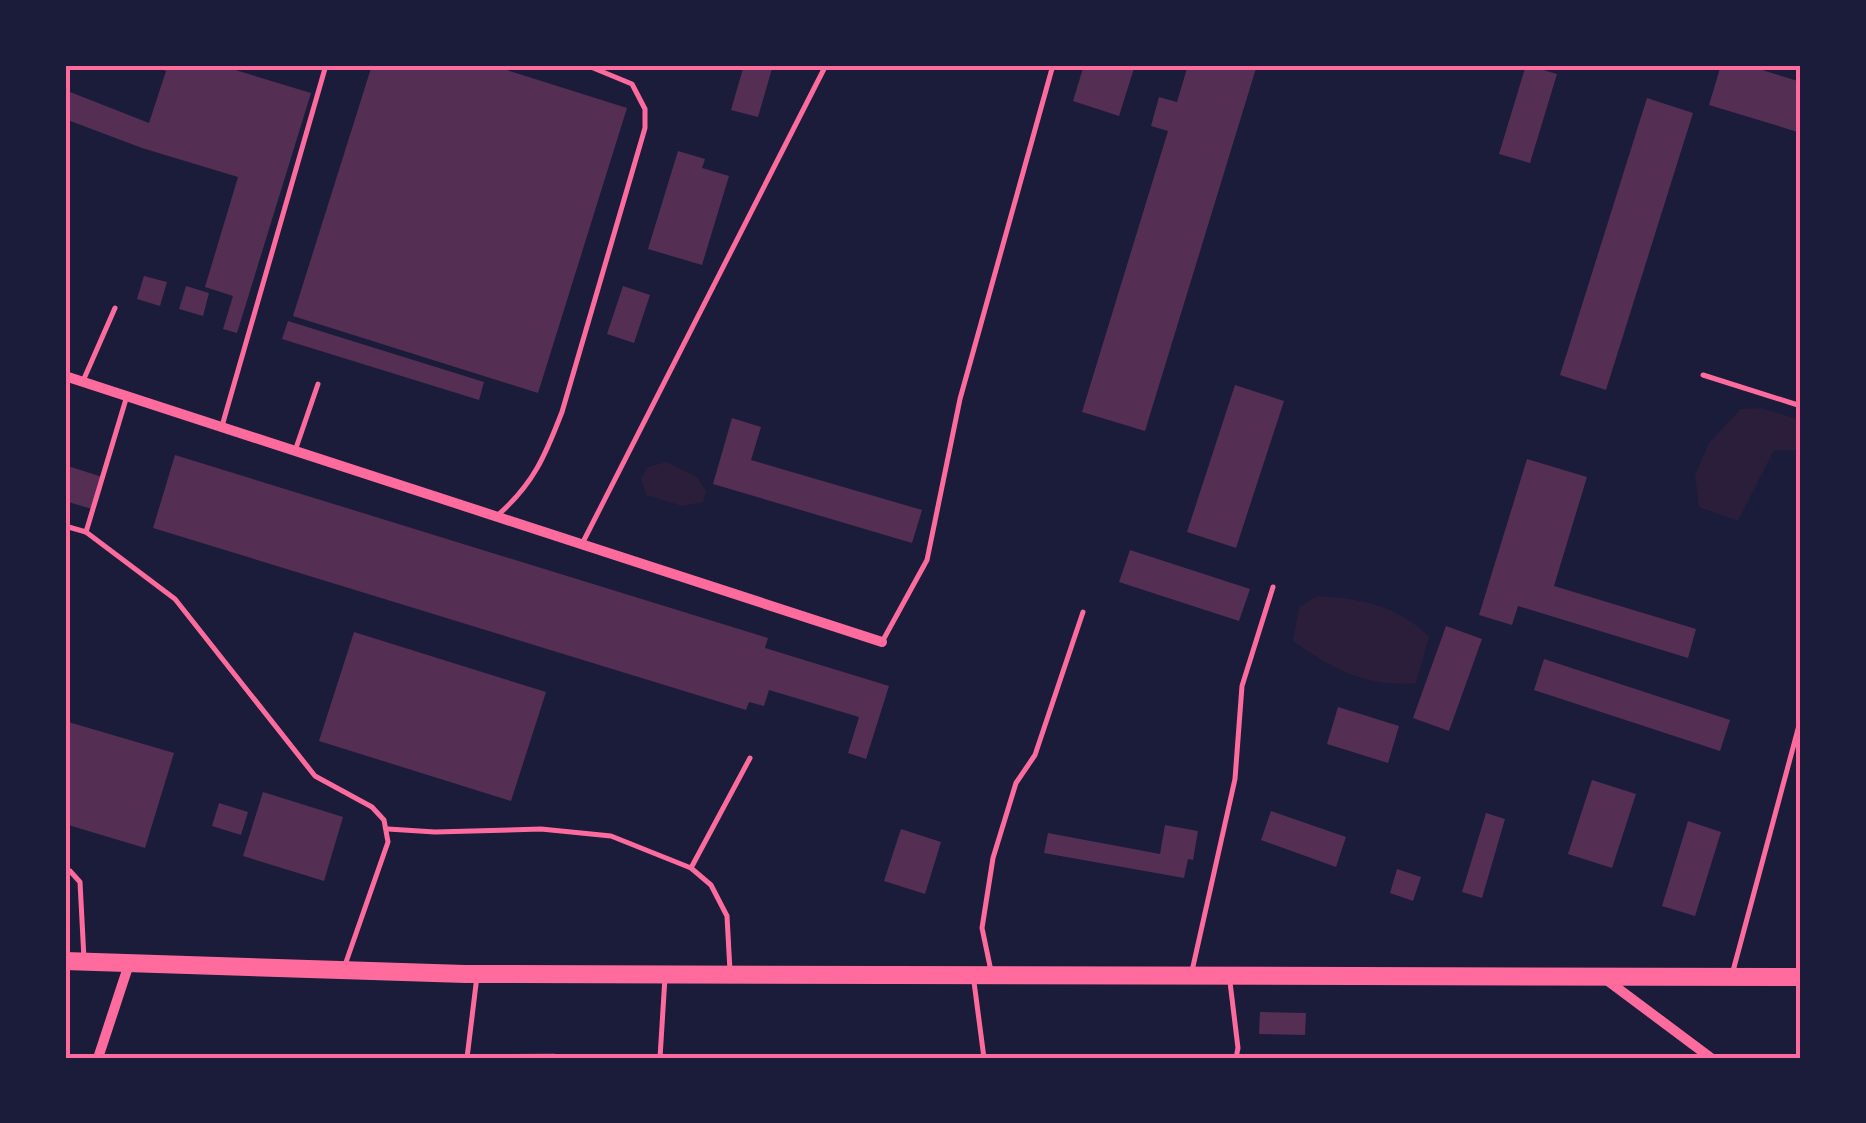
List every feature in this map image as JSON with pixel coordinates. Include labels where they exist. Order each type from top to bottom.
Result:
[{"type":"highway","points":[[75,962],[477,974],[1801,977]]},
{"type":"street","points":[[65,376],[882,642]]},
{"type":"street","points":[[98,1058],[129,964]]},
{"type":"street","points":[[1599,974],[1711,1058]]},
{"type":"lane","points":[[222,426],[326,65]]},
{"type":"lane","points":[[496,517],[522,494],[544,458],[562,412],[645,128],[645,109],[632,84],[586,65]]},
{"type":"lane","points":[[582,545],[826,65]]},
{"type":"lane","points":[[882,642],[928,560],[960,399],[1053,65]]},
{"type":"lane","points":[[83,382],[115,308]]},
{"type":"lane","points":[[1703,375],[1801,406]]},
{"type":"lane","points":[[295,451],[318,384]]},
{"type":"lane","points":[[86,532],[127,396]]},
{"type":"lane","points":[[65,526],[86,532],[175,599],[315,776],[372,807],[384,820],[388,842],[343,970]]},
{"type":"lane","points":[[1191,974],[1234,780],[1242,686],[1274,587]]},
{"type":"lane","points":[[984,1058],[982,928],[994,858],[1016,783],[1035,755],[1083,612]]},
{"type":"lane","points":[[1732,976],[1801,718]]},
{"type":"lane","points":[[691,868],[750,758]]},
{"type":"lane","points":[[388,829],[541,829],[611,836],[691,868],[710,884],[728,916],[730,974]]},
{"type":"lane","points":[[65,870],[70,870],[80,882],[75,962]]},
{"type":"lane","points":[[466,1058],[477,974]]},
{"type":"lane","points":[[660,1058],[666,974]]},
{"type":"lane","points":[[1229,974],[1236,1058]]},
{"type":"shaded area","points":[[1761,408],[1801,420],[1801,450],[1774,450],[1738,521],[1699,507],[1695,475],[1709,443],[1741,409]]},
{"type":"shaded area","points":[[666,462],[697,477],[706,491],[703,502],[682,506],[646,495],[641,478],[648,467]]},
{"type":"shaded area","points":[[1317,596],[1377,605],[1417,626],[1429,637],[1416,683],[1382,682],[1351,674],[1293,641],[1299,607]]},
{"type":"building","points":[[152,65],[219,65],[311,93],[237,333],[223,329],[233,296],[205,287],[238,177],[142,148],[65,119],[65,90],[149,123],[166,71]]},
{"type":"building","points":[[372,65],[491,65],[627,108],[538,393],[293,316]]},
{"type":"building","points":[[744,65],[773,65],[758,117],[731,110]]},
{"type":"building","points":[[1084,65],[1135,65],[1119,116],[1073,101]]},
{"type":"building","points":[[1188,65],[1257,65],[1145,431],[1082,412],[1168,131],[1151,126],[1159,97],[1177,102]]},
{"type":"building","points":[[1526,65],[1557,74],[1530,163],[1499,154]]},
{"type":"building","points":[[1721,65],[1746,65],[1801,82],[1801,133],[1709,105]]},
{"type":"building","points":[[1647,98],[1693,113],[1606,390],[1560,375]]},
{"type":"building","points":[[678,151],[705,159],[702,168],[729,176],[702,265],[648,249]]},
{"type":"building","points":[[144,276],[167,282],[160,306],[137,299]]},
{"type":"building","points":[[186,286],[209,293],[203,316],[179,309]]},
{"type":"building","points":[[623,286],[650,295],[634,343],[607,334]]},
{"type":"building","points":[[288,321],[484,382],[479,400],[282,339]]},
{"type":"building","points":[[1235,385],[1284,401],[1236,548],[1187,532]]},
{"type":"building","points":[[732,418],[761,427],[751,460],[922,510],[912,543],[713,484]]},
{"type":"building","points":[[175,455],[768,638],[765,648],[889,686],[866,759],[848,753],[859,717],[769,690],[764,706],[749,702],[746,710],[153,528]]},
{"type":"building","points":[[1527,459],[1587,477],[1554,586],[1696,629],[1688,658],[1518,606],[1512,625],[1479,615]]},
{"type":"building","points":[[65,465],[102,477],[92,509],[65,501]]},
{"type":"building","points":[[1130,550],[1250,589],[1239,621],[1119,582]]},
{"type":"building","points":[[1446,626],[1482,639],[1449,731],[1413,718]]},
{"type":"building","points":[[354,632],[546,692],[511,801],[319,741]]},
{"type":"building","points":[[1544,659],[1730,720],[1720,751],[1534,690]]},
{"type":"building","points":[[1338,707],[1399,726],[1388,763],[1327,744]]},
{"type":"building","points":[[65,721],[174,753],[145,848],[65,824]]},
{"type":"building","points":[[1592,780],[1636,794],[1612,868],[1568,854]]},
{"type":"building","points":[[263,792],[343,817],[324,881],[243,856]]},
{"type":"building","points":[[219,803],[248,812],[241,835],[212,826]]},
{"type":"building","points":[[1271,811],[1346,837],[1336,867],[1261,840]]},
{"type":"building","points":[[1486,813],[1505,819],[1482,898],[1462,892]]},
{"type":"building","points":[[1688,821],[1721,832],[1695,916],[1662,906]]},
{"type":"building","points":[[1165,825],[1198,831],[1193,860],[1188,859],[1184,878],[1044,853],[1048,833],[1160,854]]},
{"type":"building","points":[[901,829],[941,842],[925,894],[884,881]]},
{"type":"building","points":[[1397,869],[1421,877],[1413,901],[1390,893]]},
{"type":"building","points":[[1260,1012],[1306,1013],[1305,1035],[1259,1034]]},
{"type":"building","points":[[555,1053],[555,1058],[505,1058],[505,1054]]}]
